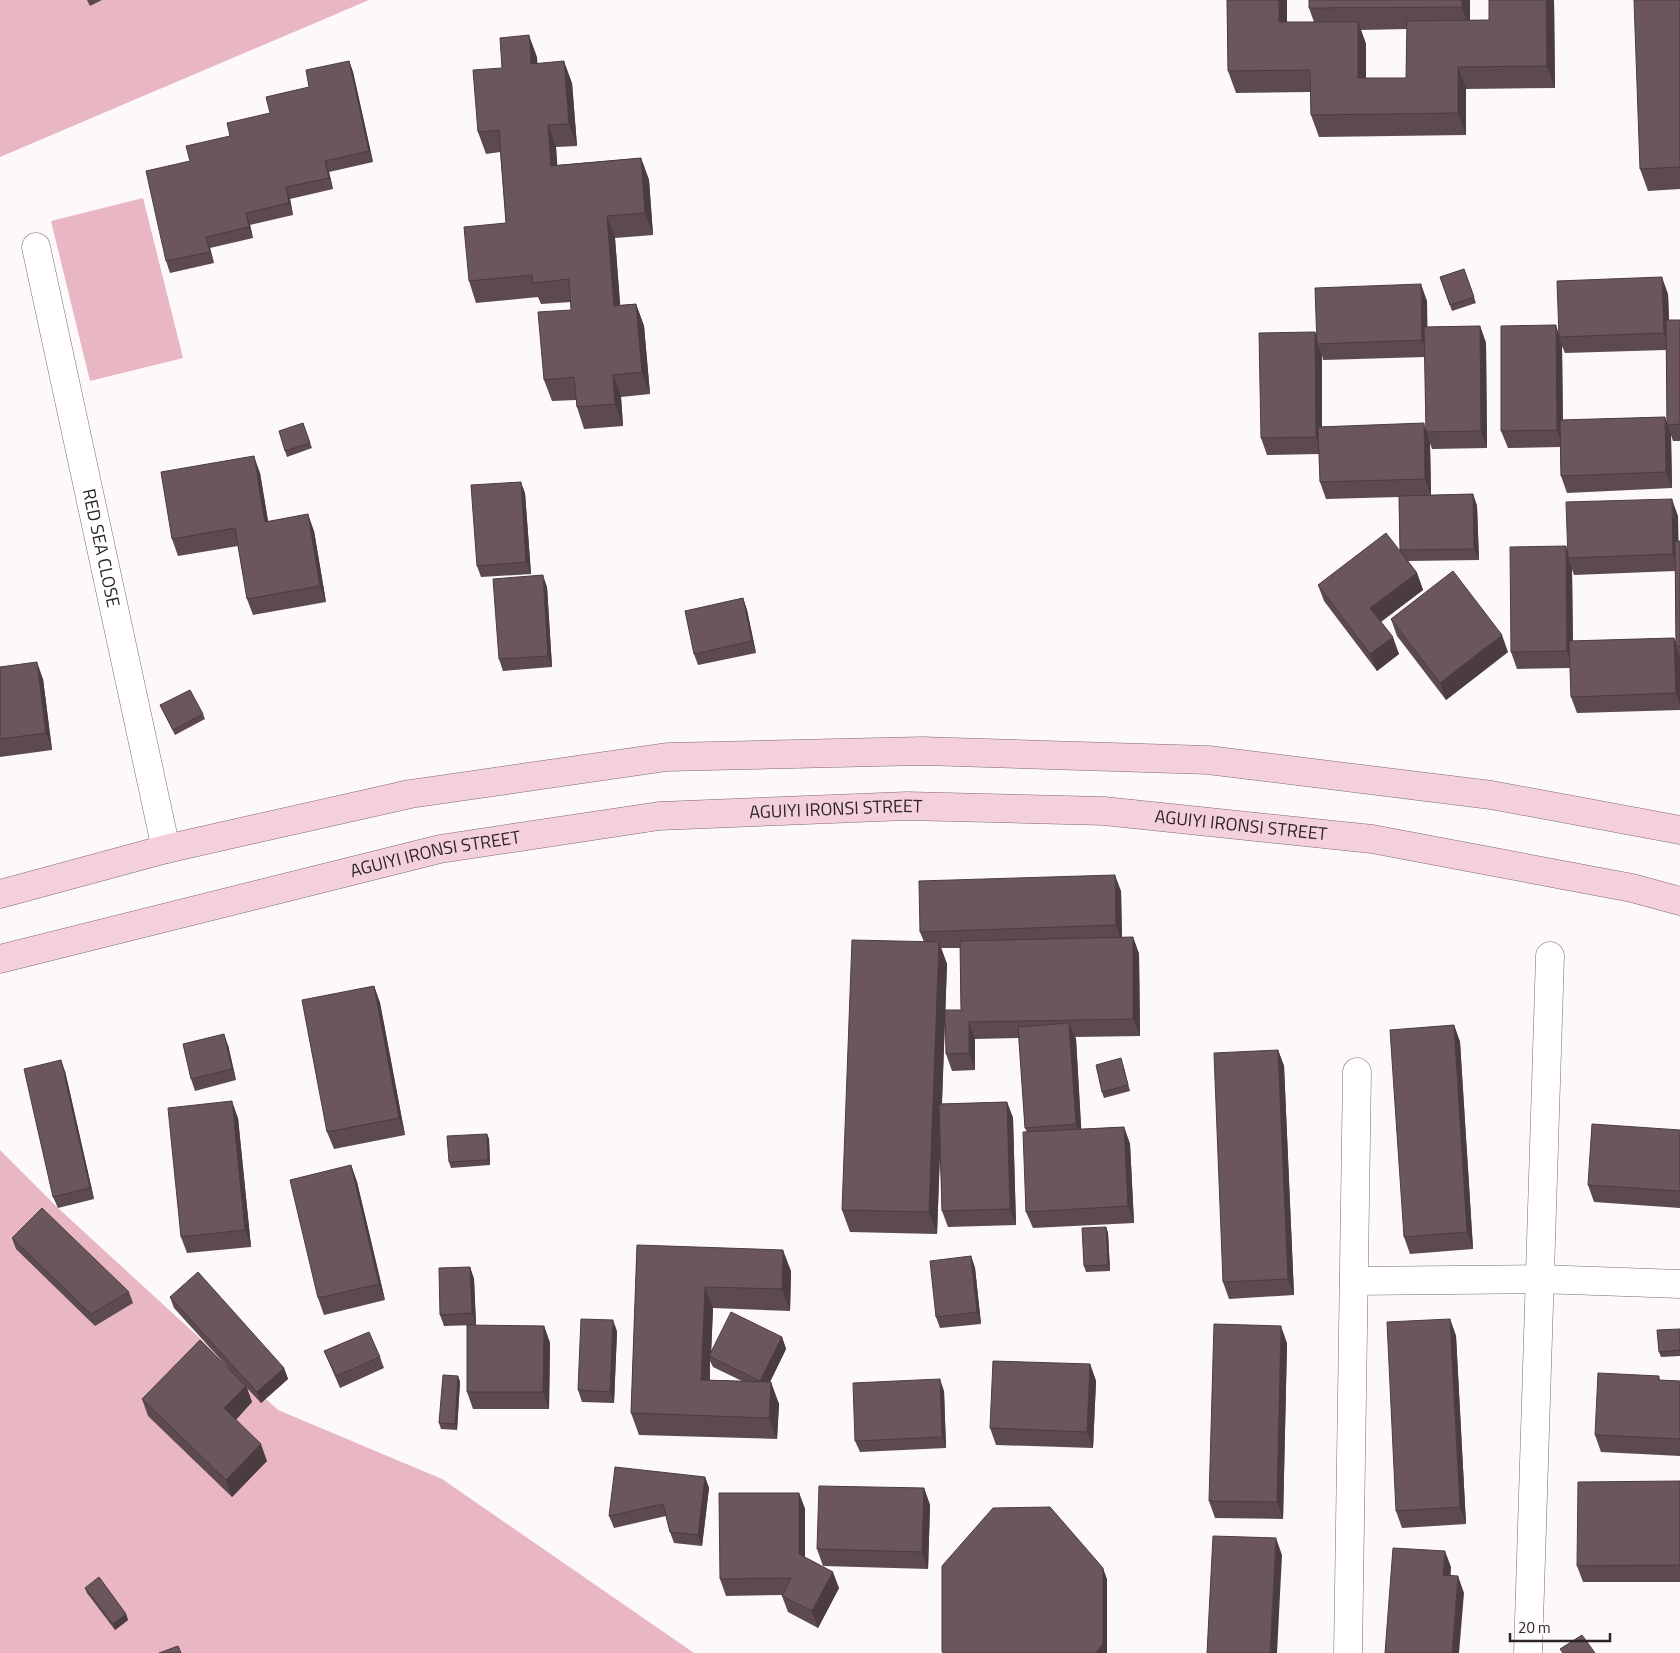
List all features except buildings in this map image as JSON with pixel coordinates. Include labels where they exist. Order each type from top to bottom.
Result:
[{"type":"main road","points":[[0,894],[166,849],[410,794],[667,757],[922,751],[1208,760],[1491,795],[1680,830]]},
{"type":"main road","name":"AGUIYI IRONSI STREET","points":[[0,959],[440,849],[659,816],[906,806],[1104,811],[1372,839],[1632,888],[1680,900]]},
{"type":"street","name":"RED SEA CLOSE","points":[[36,247],[166,849]]},
{"type":"street","points":[[1528,1653],[1550,956]]},
{"type":"street","points":[[1348,1653],[1357,1072]]},
{"type":"street","points":[[1354,1281],[1539,1279],[1680,1284]]},
{"type":"shaded area","points":[[0,0],[369,0],[0,157]]},
{"type":"shaded area","points":[[143,198],[183,358],[90,381],[51,221]]},
{"type":"shaded area","points":[[0,1150],[58,1208],[278,1410],[442,1479],[694,1653],[0,1653]]}]
